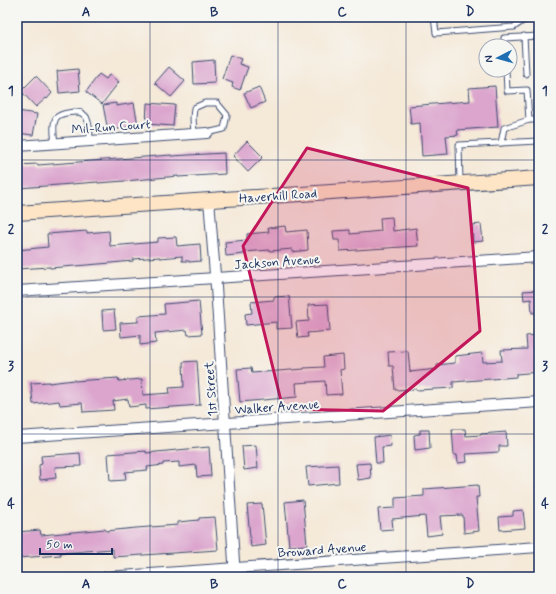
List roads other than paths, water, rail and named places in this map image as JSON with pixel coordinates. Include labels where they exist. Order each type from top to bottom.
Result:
[{"type":"street","name":"Mil-Run Court","points":[[17,146],[207,133]]},
{"type":"street","name":"Haverhill Road","points":[[17,213],[539,178]]},
{"type":"street","name":"1st Street","points":[[209,200],[234,573]]},
{"type":"street","name":"Jackson Avenue","points":[[17,291],[539,257]]},
{"type":"street","name":"Walker Avenue","points":[[17,437],[539,402]]},
{"type":"street","name":"Broward Avenue","points":[[107,577],[234,573],[539,548]]},
{"type":"lane","points":[[434,17],[436,33],[514,27],[527,18],[539,18]]},
{"type":"lane","points":[[524,36],[526,74]]},
{"type":"lane","points":[[504,38],[539,36]]},
{"type":"lane","points":[[506,78],[507,91],[527,90],[529,120]]},
{"type":"lane","points":[[194,134],[194,108],[205,103],[217,103],[227,114],[224,129],[207,133]]},
{"type":"lane","points":[[55,143],[54,122],[56,118],[65,113],[79,112],[84,114],[88,119],[90,141]]},
{"type":"lane","points":[[501,143],[504,128],[529,120],[539,120]]},
{"type":"lane","points":[[460,183],[459,145],[539,141]]}]
